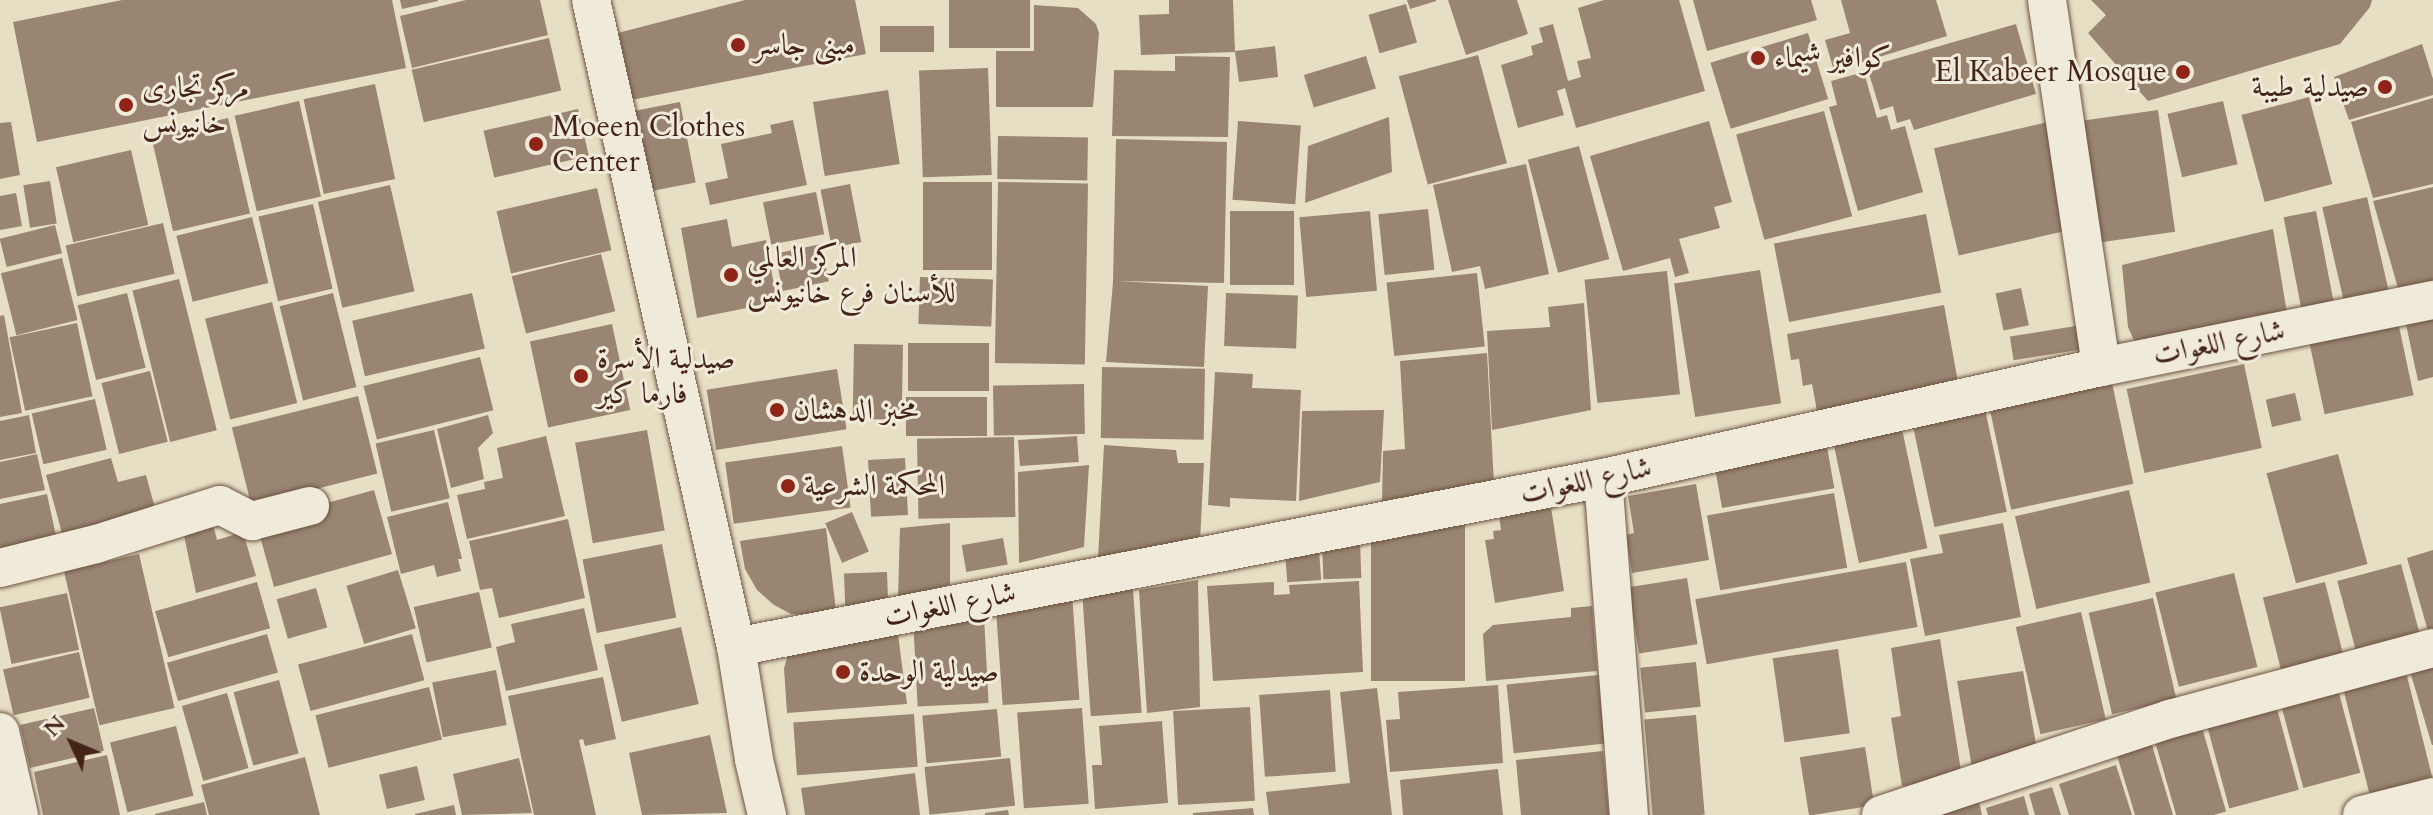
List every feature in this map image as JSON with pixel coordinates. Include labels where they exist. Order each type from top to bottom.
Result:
[{"type":"street","points":[[591,0],[736,647],[767,815]]},
{"type":"street","points":[[2047,0],[2101,367]]},
{"type":"street","name":"شارع اللغوات","points":[[736,647],[1603,478],[2101,367],[2433,300]]},
{"type":"street","points":[[1603,478],[1629,815]]},
{"type":"street","points":[[0,568],[96,544],[220,505],[252,521],[310,506]]},
{"type":"street","points":[[1881,815],[2170,719],[2433,648]]},
{"type":"street","points":[[0,732],[6,779],[19,815]]},
{"type":"street","points":[[2362,815],[2433,797]]},
{"type":"building","name":"مركز تجارى خانيونس","points":[[122,0],[392,0],[406,68],[37,142],[13,22]]},
{"type":"building","points":[[400,0],[438,0],[438,1],[402,9]]},
{"type":"building","points":[[466,0],[540,0],[548,35],[412,68],[400,16]]},
{"type":"building","name":"مبنى جاسر","points":[[745,0],[855,0],[866,54],[626,101],[610,35]]},
{"type":"building","points":[[949,0],[1030,0],[1030,48],[949,48]]},
{"type":"building","points":[[1169,0],[1233,0],[1235,51],[1275,46],[1278,77],[1239,82],[1235,52],[1141,55],[1139,15],[1169,14]]},
{"type":"building","points":[[1407,0],[1436,0],[1436,1],[1410,9]]},
{"type":"building","points":[[1448,0],[1517,0],[1528,34],[1466,55]]},
{"type":"building","points":[[1604,0],[1679,0],[1705,91],[1576,128],[1565,88],[1557,91],[1564,115],[1518,128],[1501,65],[1533,55],[1531,46],[1543,42],[1539,28],[1553,24],[1568,81],[1581,77],[1577,61],[1591,58],[1578,8]]},
{"type":"building","points":[[1693,0],[1811,0],[1817,20],[1707,51]]},
{"type":"building","points":[[1841,0],[1936,0],[1947,36],[1834,71],[1825,40],[1850,33]]},
{"type":"building","name":"El Kabeer Mosque","points":[[2091,0],[2372,0],[2370,7],[2340,44],[2148,101],[2088,33],[2106,15]]},
{"type":"building","points":[[1406,4],[1417,42],[1380,53],[1369,15]]},
{"type":"building","points":[[1034,5],[1078,8],[1096,24],[1099,33],[1093,107],[996,107],[996,51],[1034,51]]},
{"type":"building","points":[[2016,24],[2036,94],[1914,130],[1910,119],[1897,123],[1893,106],[1880,110],[1867,67]]},
{"type":"building","points":[[880,26],[934,26],[934,52],[880,52]]},
{"type":"building","points":[[1808,33],[1828,99],[1731,129],[1710,63]]},
{"type":"building","points":[[549,38],[561,91],[424,122],[412,70]]},
{"type":"building","name":"صيدلية طيبة","points":[[2422,44],[2433,79],[2433,95],[2349,120],[2334,77]]},
{"type":"building","points":[[1478,55],[1507,163],[1428,184],[1399,76]]},
{"type":"building","points":[[1175,56],[1230,57],[1228,137],[1112,136],[1114,70],[1175,71]]},
{"type":"building","points":[[1366,56],[1376,89],[1314,108],[1304,75]]},
{"type":"building","points":[[988,68],[992,175],[923,177],[919,70]]},
{"type":"building","points":[[1864,72],[1877,118],[1887,115],[1891,130],[1905,126],[1923,192],[1858,211],[1829,107],[1837,105],[1831,81]]},
{"type":"building","points":[[375,84],[395,179],[324,194],[304,99]]},
{"type":"building","points":[[888,90],[900,164],[825,176],[813,102]]},
{"type":"building","points":[[2309,97],[2332,184],[2265,202],[2241,115]]},
{"type":"building","points":[[2433,98],[2433,184],[2373,198],[2351,122]]},
{"type":"building","points":[[299,101],[321,196],[257,211],[235,116]]},
{"type":"building","points":[[2223,101],[2238,164],[2182,177],[2167,114]]},
{"type":"building","points":[[680,102],[696,182],[642,193],[626,112]]},
{"type":"building","name":"Moeen Clothes Center","points":[[578,109],[589,156],[494,178],[483,131]]},
{"type":"building","points":[[2158,110],[2175,232],[2094,243],[2077,121]]},
{"type":"building","points":[[1824,111],[1852,216],[1764,240],[1736,135]]},
{"type":"building","points":[[1389,117],[1392,172],[1305,203],[1308,146]]},
{"type":"building","points":[[228,118],[250,213],[173,231],[151,136]]},
{"type":"building","points":[[793,120],[807,185],[710,205],[705,183],[728,178],[721,144],[772,133],[770,125]]},
{"type":"building","points":[[1238,121],[1301,125],[1295,204],[1232,200]]},
{"type":"building","points":[[1709,121],[1732,202],[1714,207],[1720,228],[1679,239],[1689,273],[1675,277],[1670,258],[1623,271],[1590,156]]},
{"type":"building","points":[[11,122],[20,175],[0,179],[0,123]]},
{"type":"building","points":[[2048,122],[2073,229],[1959,255],[1934,148]]},
{"type":"building","points":[[998,136],[1088,138],[1087,181],[997,179]]},
{"type":"building","points":[[1116,139],[1227,142],[1224,283],[1116,281],[1208,286],[1204,367],[1106,362],[1113,282]]},
{"type":"building","points":[[1579,146],[1609,259],[1558,273],[1528,160]]},
{"type":"building","points":[[131,150],[148,225],[73,242],[56,167]]},
{"type":"building","points":[[1526,164],[1549,274],[1485,289],[1480,266],[1452,272],[1433,185]]},
{"type":"building","points":[[50,181],[57,223],[30,228],[23,185]]},
{"type":"building","points":[[923,182],[992,182],[992,270],[923,270]]},
{"type":"building","points":[[998,182],[1088,184],[1085,365],[995,363]]},
{"type":"building","points":[[850,184],[861,242],[832,248],[821,190]]},
{"type":"building","points":[[390,185],[415,291],[342,308],[318,202]]},
{"type":"building","points":[[2433,187],[2433,287],[2400,295],[2373,201]]},
{"type":"building","points":[[597,188],[611,250],[511,274],[497,211]]},
{"type":"building","points":[[816,192],[824,234],[771,245],[763,202]]},
{"type":"building","points":[[16,193],[22,226],[0,230],[0,196]]},
{"type":"building","points":[[2367,197],[2391,299],[2346,310],[2322,207]]},
{"type":"building","points":[[313,204],[333,289],[278,301],[258,217]]},
{"type":"building","points":[[1428,209],[1434,270],[1385,275],[1378,214]]},
{"type":"building","points":[[1230,211],[1294,211],[1294,285],[1230,285]]},
{"type":"building","points":[[1370,211],[1377,291],[1306,297],[1299,217]]},
{"type":"building","points":[[2316,211],[2336,313],[2303,319],[2284,217]]},
{"type":"building","points":[[1926,214],[1941,293],[1789,322],[1774,244]]},
{"type":"building","points":[[252,217],[268,283],[193,302],[176,236]]},
{"type":"building","name":"المركز العالمي للأسنان فرع خانيونس","points":[[727,219],[732,247],[766,240],[777,302],[697,318],[681,228]]},
{"type":"building","points":[[163,223],[175,274],[77,296],[66,245]]},
{"type":"building","points":[[55,225],[62,253],[7,267],[0,239]]},
{"type":"building","points":[[2273,229],[2289,325],[2136,345],[2128,327],[2122,265]]},
{"type":"building","points":[[821,244],[829,281],[783,291],[775,254]]},
{"type":"building","points":[[601,254],[615,311],[526,334],[512,276]]},
{"type":"building","points":[[62,258],[77,320],[16,335],[1,273]]},
{"type":"building","points":[[1760,270],[1781,403],[1695,417],[1674,284]]},
{"type":"building","points":[[1667,271],[1680,394],[1597,403],[1584,280]]},
{"type":"building","points":[[1477,273],[1485,347],[1394,356],[1386,283]]},
{"type":"building","points":[[920,277],[993,280],[991,327],[918,324]]},
{"type":"building","points":[[179,279],[217,430],[170,442],[132,291]]},
{"type":"building","points":[[2021,288],[2029,325],[2003,331],[1996,293]]},
{"type":"building","points":[[127,293],[146,368],[96,380],[78,305]]},
{"type":"building","points":[[333,293],[356,387],[303,400],[280,306]]},
{"type":"building","points":[[472,293],[485,349],[365,376],[352,321]]},
{"type":"building","points":[[1226,293],[1298,296],[1296,348],[1224,346]]},
{"type":"building","points":[[272,302],[297,403],[230,420],[205,319]]},
{"type":"building","points":[[1584,303],[1591,410],[1492,430],[1487,331],[1550,327],[1548,307]]},
{"type":"building","points":[[1944,305],[1960,393],[1817,411],[1812,384],[1803,386],[1799,359],[1791,360],[1787,334]]},
{"type":"building","points":[[2433,308],[2433,377],[2418,381],[2404,315]]},
{"type":"building","points":[[4,315],[22,413],[0,417],[0,316]]},
{"type":"building","points":[[2397,317],[2414,395],[2325,414],[2308,336]]},
{"type":"building","points":[[77,323],[93,396],[25,411],[10,337]]},
{"type":"building","name":"صيدلية الأسرة فارما كير","points":[[612,324],[630,410],[548,428],[530,341]]},
{"type":"building","points":[[2076,326],[2080,350],[2014,360],[2010,336]]},
{"type":"building","points":[[908,343],[989,343],[989,391],[908,391]]},
{"type":"building","points":[[854,344],[903,345],[902,420],[853,419]]},
{"type":"building","points":[[1487,353],[1494,484],[1382,505],[1383,451],[1405,449],[1400,361]]},
{"type":"building","points":[[480,357],[493,410],[377,439],[364,386]]},
{"type":"building","points":[[2244,364],[2262,448],[2145,473],[2127,389]]},
{"type":"building","points":[[1102,367],[1205,369],[1204,440],[1101,438]]},
{"type":"building","name":"مخبز الدهشان","points":[[837,369],[847,429],[716,450],[707,390]]},
{"type":"building","points":[[150,371],[168,442],[119,454],[101,383]]},
{"type":"building","points":[[1215,372],[1253,374],[1252,388],[1301,390],[1296,501],[1230,498],[1230,507],[1208,505]]},
{"type":"building","points":[[2111,378],[2133,484],[2011,510],[1989,404]]},
{"type":"building","points":[[1084,384],[1085,434],[994,436],[993,386]]},
{"type":"building","points":[[2295,393],[2301,420],[2272,427],[2266,400]]},
{"type":"building","points":[[358,396],[377,474],[251,505],[232,427]]},
{"type":"building","points":[[906,397],[987,397],[987,436],[906,436]]},
{"type":"building","points":[[95,399],[107,450],[43,464],[32,414]]},
{"type":"building","points":[[1985,409],[2007,512],[1934,527],[1913,424]]},
{"type":"building","points":[[1384,410],[1380,482],[1299,501],[1302,411]]},
{"type":"building","points":[[29,415],[36,453],[0,460],[0,421]]},
{"type":"building","points":[[488,415],[493,433],[478,448],[484,479],[451,488],[437,429]]},
{"type":"building","points":[[1902,429],[1927,548],[1859,563],[1834,444]]},
{"type":"building","points":[[434,430],[450,498],[391,512],[376,443]]},
{"type":"building","points":[[647,430],[665,530],[593,543],[575,443]]},
{"type":"building","points":[[546,436],[565,516],[467,539],[457,495],[485,489],[484,482],[503,478],[497,448]]},
{"type":"building","points":[[1077,436],[1079,462],[1020,466],[1018,440]]},
{"type":"building","points":[[1014,437],[1015,517],[918,519],[917,439]]},
{"type":"building","points":[[1826,441],[1834,488],[1722,508],[1714,461]]},
{"type":"building","points":[[1104,445],[1176,450],[1178,463],[1204,463],[1200,542],[1098,559]]},
{"type":"building","name":"المحكمة الشرعية","points":[[842,446],[851,507],[734,524],[725,462]]},
{"type":"building","points":[[37,454],[45,490],[0,499],[0,462]]},
{"type":"building","points":[[2338,454],[2368,564],[2296,583],[2267,473]]},
{"type":"building","points":[[111,458],[118,482],[146,475],[158,519],[65,544],[46,475]]},
{"type":"building","points":[[905,458],[908,515],[871,517],[868,460]]},
{"type":"building","points":[[1089,465],[1084,547],[1019,563],[1018,472]]},
{"type":"building","points":[[1696,484],[1709,560],[1632,573],[1626,535],[1634,533],[1628,496]]},
{"type":"building","points":[[374,490],[392,554],[274,587],[258,529],[329,509],[327,503]]},
{"type":"building","points":[[2129,490],[2150,583],[2036,609],[2015,516]]},
{"type":"building","points":[[1834,493],[1847,568],[1720,590],[1707,515]]},
{"type":"building","points":[[47,494],[59,550],[0,563],[0,504]]},
{"type":"building","points":[[448,502],[462,559],[458,559],[461,571],[437,577],[434,565],[401,574],[387,517]]},
{"type":"building","points":[[1551,507],[1564,591],[1495,603],[1485,540],[1494,539],[1493,531],[1501,530],[1499,515]]},
{"type":"building","points":[[852,512],[869,552],[842,563],[825,523]]},
{"type":"building","points":[[210,513],[217,540],[243,532],[256,576],[196,593],[181,521]]},
{"type":"building","points":[[1371,518],[1465,518],[1465,681],[1371,681]]},
{"type":"building","points":[[568,519],[585,598],[499,618],[492,588],[480,590],[469,541]]},
{"type":"building","points":[[950,523],[950,585],[898,597],[900,528]]},
{"type":"building","points":[[2003,523],[2021,617],[1925,636],[1910,559],[1943,553],[1939,535]]},
{"type":"building","points":[[826,528],[836,610],[814,615],[791,614],[774,605],[757,590],[745,569],[740,541]]},
{"type":"building","points":[[1003,538],[1008,565],[966,572],[962,545]]},
{"type":"building","points":[[1360,540],[1361,578],[1323,579],[1322,541]]},
{"type":"building","points":[[662,544],[676,618],[597,633],[582,559]]},
{"type":"building","points":[[1319,549],[1321,580],[1287,582],[1285,551]]},
{"type":"building","points":[[2433,550],[2433,645],[2432,645],[2407,558]]},
{"type":"building","points":[[139,554],[175,708],[100,725],[64,571]]},
{"type":"building","points":[[1906,562],[1917,627],[1707,664],[1695,599]]},
{"type":"building","points":[[2401,564],[2423,645],[2359,662],[2337,581]]},
{"type":"building","points":[[398,570],[416,628],[364,644],[346,586]]},
{"type":"building","points":[[887,572],[888,608],[845,609],[844,574]]},
{"type":"building","points":[[2234,573],[2257,667],[2179,687],[2155,593]]},
{"type":"building","points":[[1687,578],[1697,644],[1639,653],[1629,587]]},
{"type":"building","points":[[1198,580],[1200,707],[1147,713],[1139,590]]},
{"type":"building","points":[[1359,581],[1363,672],[1213,681],[1207,586],[1274,582],[1274,595],[1290,594],[1289,585]]},
{"type":"building","points":[[257,582],[270,628],[168,657],[155,611]]},
{"type":"building","points":[[2325,582],[2345,661],[2282,676],[2263,597]]},
{"type":"building","points":[[316,588],[327,627],[288,639],[277,599]]},
{"type":"building","points":[[1133,589],[1142,713],[1091,716],[1082,593]]},
{"type":"building","points":[[479,592],[492,648],[427,663],[414,607]]},
{"type":"building","points":[[67,593],[79,650],[12,664],[0,607]]},
{"type":"building","points":[[1072,593],[1079,700],[1003,705],[995,598]]},
{"type":"building","points":[[2153,598],[2176,699],[2112,714],[2089,613]]},
{"type":"building","points":[[1592,606],[1597,671],[1486,681],[1483,634],[1493,625],[1571,617],[1571,608]]},
{"type":"building","points":[[584,608],[598,670],[506,691],[496,647],[515,642],[511,624]]},
{"type":"building","points":[[2081,612],[2106,719],[2040,734],[2016,627]]},
{"type":"building","points":[[984,616],[989,703],[918,707],[913,620]]},
{"type":"building","points":[[681,627],[699,704],[622,722],[604,645]]},
{"type":"building","points":[[267,634],[278,672],[178,701],[167,663]]},
{"type":"building","points":[[412,634],[424,680],[310,711],[298,665]]},
{"type":"building","name":"صيدلية الوحدة","points":[[898,634],[907,704],[787,713],[784,668],[788,655]]},
{"type":"building","points":[[1940,639],[1962,777],[1902,786],[1891,718],[1901,716],[1891,648]]},
{"type":"building","points":[[1838,649],[1850,733],[1784,742],[1773,658]]},
{"type":"building","points":[[79,652],[90,698],[14,715],[3,670]]},
{"type":"building","points":[[2433,661],[2433,745],[2432,745],[2409,668]]},
{"type":"building","points":[[1696,662],[1701,707],[1645,713],[1640,668]]},
{"type":"building","points":[[496,670],[507,725],[443,737],[432,682]]},
{"type":"building","points":[[2023,671],[2037,750],[1974,779],[1957,681]]},
{"type":"building","points":[[2406,672],[2432,778],[2369,793],[2343,688]]},
{"type":"building","points":[[1598,675],[1605,744],[1514,753],[1507,685]]},
{"type":"building","points":[[603,677],[616,739],[585,746],[583,739],[579,740],[596,815],[534,815],[508,696]]},
{"type":"building","points":[[279,680],[299,753],[253,766],[234,692]]},
{"type":"building","points":[[2336,682],[2360,773],[2303,788],[2279,697]]},
{"type":"building","points":[[1498,685],[1503,763],[1390,772],[1386,720],[1400,719],[1398,692]]},
{"type":"building","points":[[429,687],[442,739],[329,768],[315,715]]},
{"type":"building","points":[[1377,688],[1392,815],[1269,815],[1266,792],[1350,783],[1340,692]]},
{"type":"building","points":[[1330,690],[1336,772],[1265,777],[1259,695]]},
{"type":"building","points":[[227,693],[248,768],[203,781],[182,706]]},
{"type":"building","points":[[2275,701],[2299,790],[2229,809],[2205,720]]},
{"type":"building","points":[[1250,707],[1255,801],[1178,805],[1173,711]]},
{"type":"building","points":[[94,708],[104,751],[30,768],[20,725]]},
{"type":"building","points":[[1082,708],[1089,804],[1024,808],[1017,713]]},
{"type":"building","points":[[997,709],[1001,757],[926,763],[922,716]]},
{"type":"building","points":[[914,714],[918,767],[797,775],[793,722]]},
{"type":"building","points":[[1696,715],[1705,815],[1653,815],[1644,720]]},
{"type":"building","points":[[1162,721],[1168,803],[1095,809],[1092,765],[1102,765],[1099,726]]},
{"type":"building","points":[[2201,724],[2226,811],[2214,815],[2176,815],[2154,738]]},
{"type":"building","points":[[176,726],[193,796],[127,812],[110,742]]},
{"type":"building","points":[[710,735],[727,813],[642,815],[629,753]]},
{"type":"building","points":[[2151,742],[2173,815],[2135,815],[2116,752]]},
{"type":"building","points":[[1865,747],[1874,805],[1809,815],[1800,757]]},
{"type":"building","points":[[1603,751],[1609,815],[1521,815],[1516,760]]},
{"type":"building","points":[[107,755],[120,815],[43,815],[34,772]]},
{"type":"building","points":[[305,757],[320,815],[209,815],[201,785]]},
{"type":"building","points":[[519,758],[532,813],[462,815],[453,774]]},
{"type":"building","points":[[1010,758],[1015,806],[929,815],[924,767]]},
{"type":"building","points":[[2116,765],[2132,815],[2069,815],[2059,784]]},
{"type":"building","points":[[417,766],[425,800],[387,809],[379,775]]},
{"type":"building","points":[[1498,769],[1503,815],[1403,815],[1400,780]]},
{"type":"building","points":[[915,773],[920,815],[805,815],[801,788]]},
{"type":"building","points":[[2052,787],[2061,815],[2035,815],[2029,794]]},
{"type":"building","points":[[2024,796],[2029,815],[1988,815],[1986,808]]},
{"type":"building","points":[[1978,798],[1982,815],[1937,815]]},
{"type":"building","points":[[204,802],[207,815],[155,815],[155,814]]},
{"type":"building","points":[[454,805],[456,815],[415,815],[415,814]]},
{"type":"building","points":[[1253,808],[1254,815],[1193,815],[1193,813]]},
{"type":"building","points":[[1008,810],[1009,815],[985,815],[985,813]]},
{"type":"place","name":"مبنى جاسر","points":[[738,45]]},
{"type":"place","name":"كوافير شيماء","points":[[1758,58]]},
{"type":"place","name":"El Kabeer Mosque","points":[[2183,72]]},
{"type":"place","name":"صيدلية طيبة","points":[[2385,87]]},
{"type":"place","name":"مركز تجارى خانيونس","points":[[126,105]]},
{"type":"place","name":"Moeen Clothes Center","points":[[536,144]]},
{"type":"place","name":"المركز العالمي للأسنان فرع خانيونس","points":[[731,275]]},
{"type":"place","name":"صيدلية الأسرة فارما كير","points":[[581,376]]},
{"type":"place","name":"مخبز الدهشان","points":[[777,410]]},
{"type":"place","name":"المحكمة الشرعية","points":[[788,486]]},
{"type":"place","name":"صيدلية الوحدة","points":[[843,672]]}]
